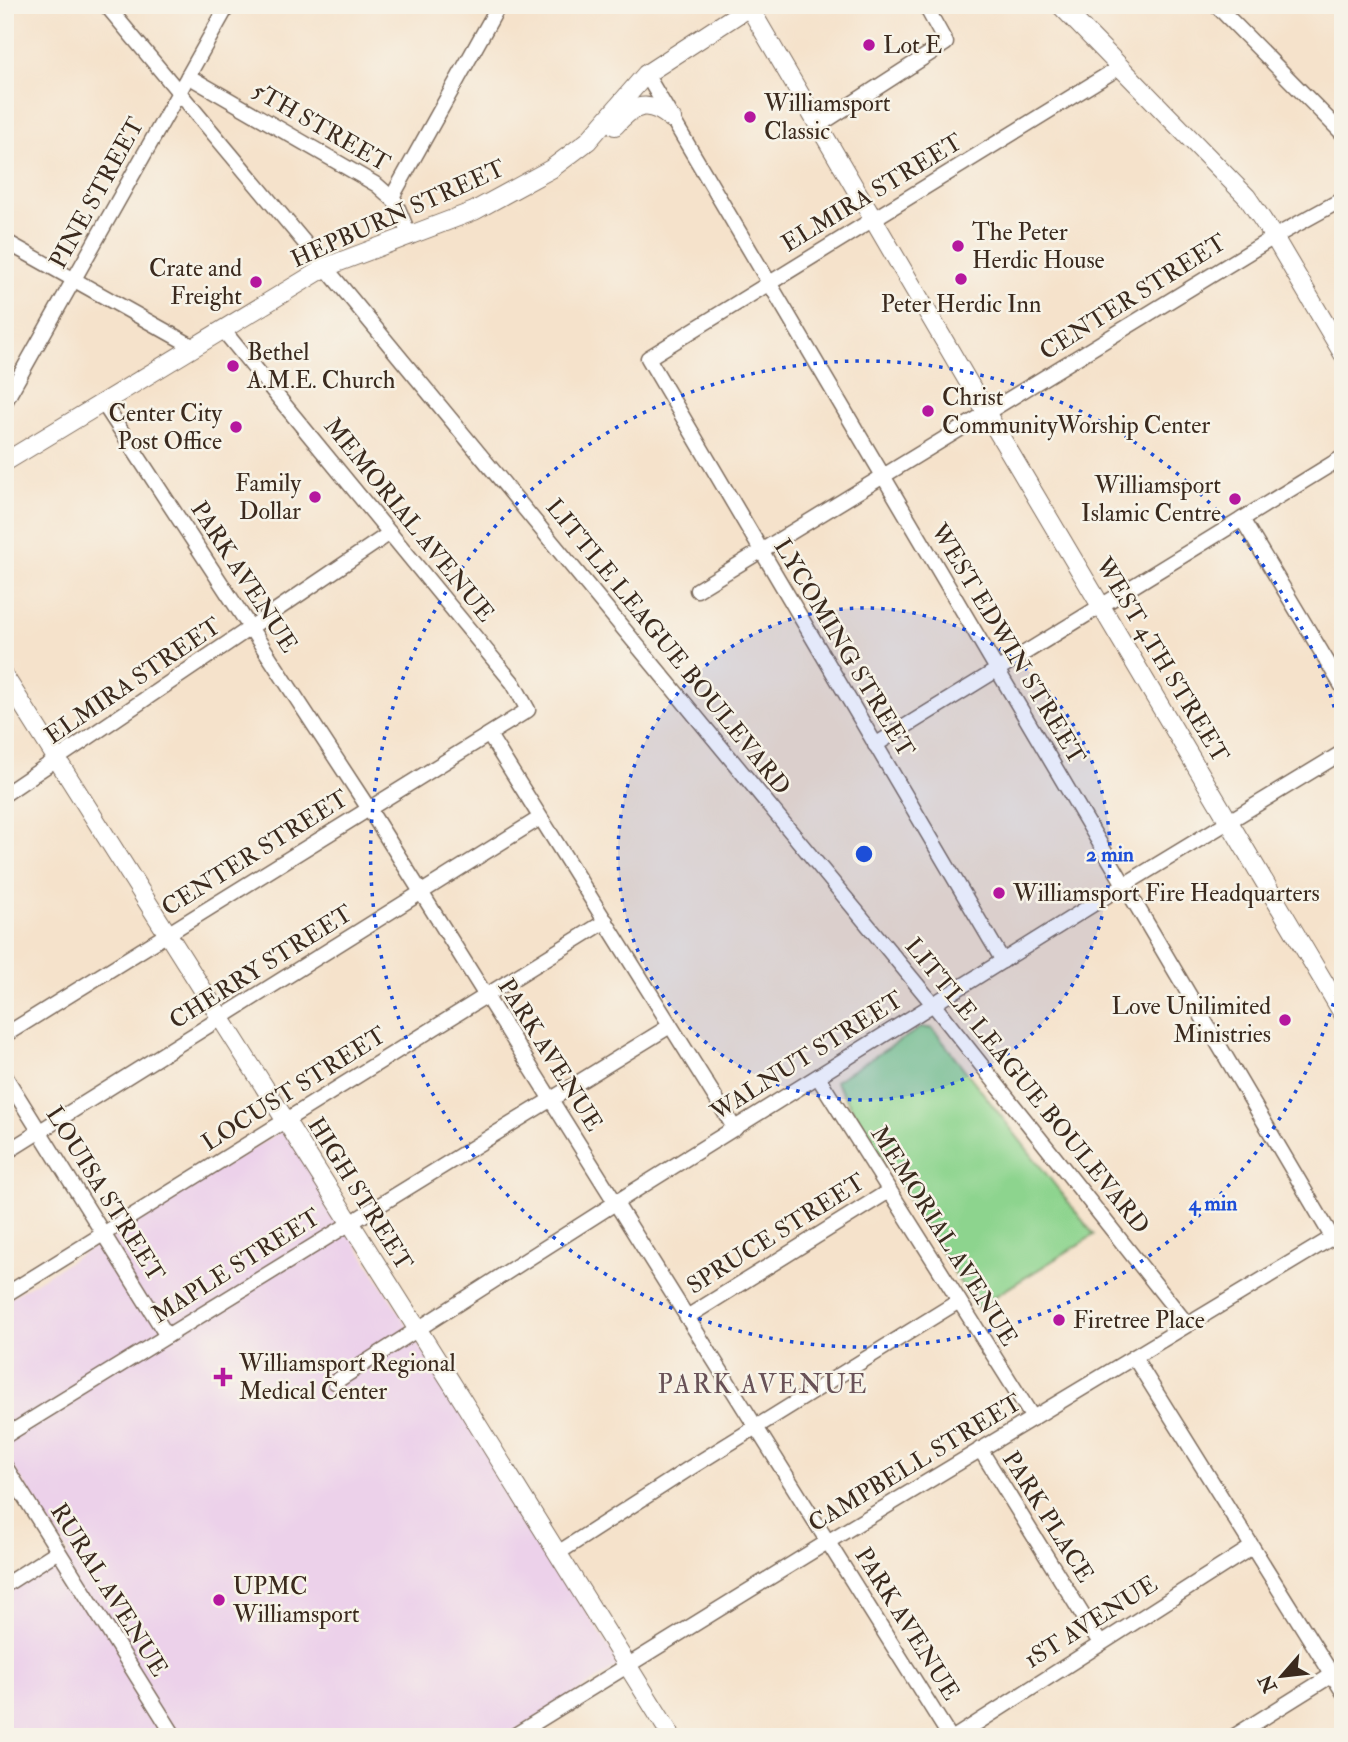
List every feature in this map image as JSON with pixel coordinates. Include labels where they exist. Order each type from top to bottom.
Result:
[{"type":"main road","points":[[1060,5],[1234,182],[1274,237],[1343,354]]},
{"type":"main road","name":"HEPBURN STREET","points":[[5,462],[326,268],[474,211],[531,181],[588,141],[646,74],[750,6]]},
{"type":"main road","name":"WEST 4TH STREET","points":[[750,6],[987,414],[1343,1014]]},
{"type":"main road","points":[[588,141],[610,133],[627,113],[642,106],[654,107],[672,119]]},
{"type":"main road","name":"HIGH STREET","points":[[5,677],[672,1737]]},
{"type":"street","name":"LITTLE LEAGUE BOULEVARD","points":[[106,5],[933,1004],[1188,1324]]},
{"type":"street","name":"PINE STREET","points":[[5,402],[228,5]]},
{"type":"street","points":[[392,197],[499,5]]},
{"type":"street","points":[[819,125],[946,43],[925,5]]},
{"type":"street","points":[[1216,5],[1343,134]]},
{"type":"street","name":"ELMIRA STREET","points":[[648,358],[1120,66]]},
{"type":"street","name":"WEST EDWIN STREET","points":[[646,74],[1124,885],[1337,1234]]},
{"type":"street","name":"5TH STREET","points":[[188,76],[355,170],[392,197],[410,237]]},
{"type":"street","name":"CENTER STREET","points":[[698,590],[1274,237],[1343,199]]},
{"type":"street","points":[[5,242],[194,347]]},
{"type":"street","name":"MEMORIAL AVENUE","points":[[223,330],[513,683],[528,710]]},
{"type":"street","name":"LYCOMING STREET","points":[[648,358],[1003,961]]},
{"type":"street","name":"PARK AVENUE","points":[[103,403],[369,809],[950,1737]]},
{"type":"street","points":[[875,745],[1343,457]]},
{"type":"street","points":[[1242,519],[1343,688]]},
{"type":"street","name":"ELMIRA STREET","points":[[5,794],[390,533]]},
{"type":"street","name":"CENTER STREET","points":[[5,1035],[528,710]]},
{"type":"street","points":[[489,735],[735,1129]]},
{"type":"street","name":"WALNUT STREET","points":[[335,1382],[615,1203],[1343,751]]},
{"type":"street","name":"CHERRY STREET","points":[[5,1153],[540,818]]},
{"type":"street","name":"LOCUST STREET","points":[[5,1295],[606,921]]},
{"type":"street","name":"MAPLE STREET","points":[[5,1436],[670,1026]]},
{"type":"street","name":"LOUISA STREET","points":[[5,1076],[167,1336]]},
{"type":"street","name":"MEMORIAL AVENUE","points":[[818,1077],[1033,1418]]},
{"type":"street","name":"SPRUCE STREET","points":[[687,1317],[889,1191]]},
{"type":"street","name":"CAMPBELL STREET","points":[[512,1737],[829,1541],[1337,1234]]},
{"type":"street","points":[[558,1553],[958,1301]]},
{"type":"street","points":[[1134,1357],[1343,1692]]},
{"type":"street","name":"PARK PLACE","points":[[980,1450],[1100,1643]]},
{"type":"street","name":"RURAL AVENUE","points":[[5,1466],[175,1737]]},
{"type":"street","name":"1ST AVENUE","points":[[955,1737],[1252,1546]]},
{"type":"street","points":[[5,1585],[58,1551]]},
{"type":"street","points":[[1233,1737],[1332,1675]]},
{"type":"shaded area","name":"Williamsport Regional Medical Center","points":[[284,1129],[620,1665],[507,1737],[5,1737],[5,1594],[69,1554],[5,1454],[5,1301]]},
{"type":"green space","points":[[922,1027],[933,1029],[1094,1235],[976,1308],[835,1081]]},
{"type":"place","name":"Lot E","points":[[869,45]]},
{"type":"place","name":"Williamsport Classic","points":[[750,117]]},
{"type":"place","name":"The Peter Herdic House","points":[[958,246]]},
{"type":"place","name":"Peter Herdic Inn","points":[[961,279]]},
{"type":"place","name":"Crate and Freight","points":[[256,282]]},
{"type":"place","name":"Bethel A.M.E. Church","points":[[233,366]]},
{"type":"place","name":"Christ CommunityWorship Center","points":[[928,411]]},
{"type":"place","name":"Center City Post Office","points":[[236,427]]},
{"type":"place","name":"Family Dollar","points":[[315,497]]},
{"type":"place","name":"Williamsport Islamic Centre","points":[[1235,499]]},
{"type":"place","name":"Williamsport Fire Headquarters","points":[[999,893]]},
{"type":"place","name":"Love Unilimited Ministries","points":[[1285,1020]]},
{"type":"place","name":"Firetree Place","points":[[1059,1320]]},
{"type":"place","name":"Williamsport Regional Medical Center","points":[[223,1377]]},
{"type":"place","name":"UPMC Williamsport","points":[[219,1600]]},
{"type":"district","name":"PARK AVENUE","points":[[763,1385]]}]
